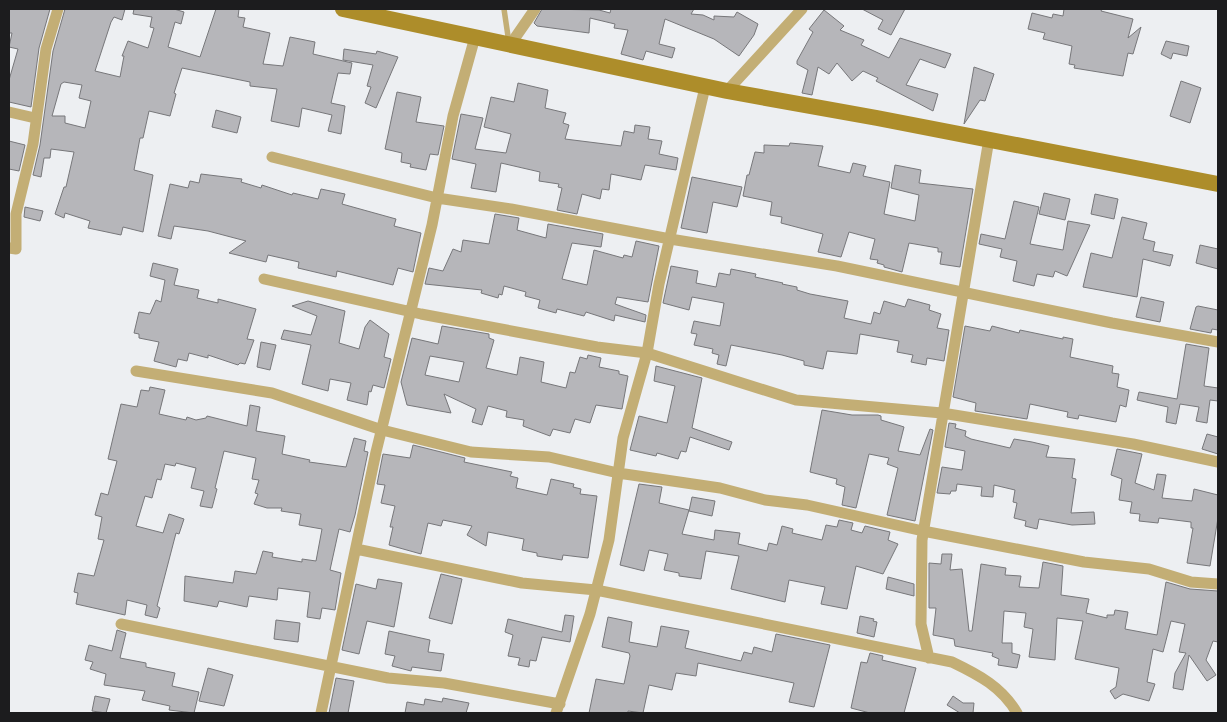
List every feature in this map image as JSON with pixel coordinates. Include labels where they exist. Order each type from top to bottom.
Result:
[{"type":"street","points":[[9,248],[16,249],[16,214],[33,144],[35,118],[46,49],[58,9]]},
{"type":"street","points":[[343,9],[727,92],[989,139],[1218,184]]},
{"type":"street","points":[[510,45],[535,9]]},
{"type":"street","points":[[727,92],[802,9]]},
{"type":"street","points":[[321,713],[382,430],[436,198],[453,116],[475,37]]},
{"type":"street","points":[[121,624],[388,678],[444,683],[558,709],[596,590],[609,540],[624,438],[647,353],[659,284],[705,87]]},
{"type":"street","points":[[9,112],[35,118]]},
{"type":"street","points":[[929,658],[921,624],[923,532],[989,139]]},
{"type":"street","points":[[272,158],[436,198],[510,209],[670,239],[837,266],[1112,323],[1218,342]]},
{"type":"street","points":[[264,279],[409,312],[597,346],[647,353],[796,400],[942,413],[1133,444],[1218,462]]},
{"type":"street","points":[[136,371],[272,392],[382,430],[471,452],[548,457],[618,473],[720,488],[765,500],[807,505],[923,532],[1084,562],[1149,569],[1191,582],[1218,584]]},
{"type":"street","points":[[356,549],[522,584],[596,590],[952,662],[987,678],[1012,704],[1017,713]]},
{"type":"lane","points":[[504,9],[510,45]]},
{"type":"building","points":[[9,9],[50,9],[39,48],[31,107],[9,102],[9,80],[18,49],[9,47],[12,33],[9,33]]},
{"type":"building","points":[[65,9],[125,9],[122,20],[114,17],[111,22],[95,71],[120,77],[124,56],[122,56],[128,41],[148,48],[154,28],[150,27],[152,17],[133,14],[134,9],[174,9],[184,12],[181,24],[175,22],[168,47],[200,57],[216,9],[239,9],[238,17],[245,18],[243,27],[270,33],[263,64],[283,66],[290,37],[315,42],[313,54],[352,63],[350,74],[338,73],[331,103],[345,106],[341,134],[328,131],[332,115],[302,108],[299,127],[271,121],[277,89],[250,86],[250,82],[182,68],[174,93],[176,94],[170,116],[149,111],[143,138],[140,138],[134,170],[153,175],[143,232],[123,227],[121,235],[88,228],[90,221],[65,213],[64,218],[55,214],[64,187],[66,187],[74,152],[51,149],[50,158],[44,158],[41,177],[33,175],[40,145],[53,51]],"holes":[[[64,82],[82,85],[79,98],[91,101],[85,128],[65,123],[65,116],[52,116],[61,84]]]},
{"type":"building","points":[[542,9],[599,10],[610,13],[611,9],[694,9],[691,14],[703,15],[714,20],[714,16],[734,17],[737,12],[758,24],[754,35],[739,56],[714,39],[665,19],[659,44],[675,48],[672,58],[646,51],[643,60],[621,54],[628,30],[614,28],[615,24],[590,18],[589,33],[537,26],[534,23]]},
{"type":"building","points":[[862,9],[905,9],[891,35],[878,29],[883,20]]},
{"type":"building","points":[[1064,9],[1102,9],[1101,11],[1133,19],[1128,38],[1141,27],[1133,54],[1128,53],[1123,76],[1074,68],[1075,65],[1069,64],[1072,46],[1043,39],[1045,33],[1028,29],[1032,13],[1052,18],[1053,14],[1063,16]]},
{"type":"building","points":[[824,10],[844,26],[840,30],[864,40],[861,45],[889,58],[900,38],[951,54],[945,68],[920,59],[906,85],[938,94],[933,111],[876,81],[878,78],[863,71],[852,81],[837,63],[829,74],[818,67],[812,95],[802,93],[808,70],[797,64],[797,61],[813,32],[809,29]]},
{"type":"building","points":[[1166,41],[1189,46],[1187,56],[1173,53],[1171,59],[1161,54]]},
{"type":"building","points":[[344,49],[376,54],[377,51],[398,57],[376,108],[365,103],[371,87],[367,86],[373,65],[343,60]]},
{"type":"building","points":[[974,67],[994,74],[985,101],[980,100],[964,124]]},
{"type":"building","points":[[1181,81],[1201,88],[1190,123],[1170,116]]},
{"type":"building","points":[[518,83],[548,90],[545,108],[566,113],[563,123],[569,125],[565,139],[621,146],[624,131],[634,133],[635,125],[650,127],[648,139],[662,141],[659,154],[678,158],[676,170],[645,165],[641,180],[611,174],[609,190],[602,189],[600,199],[582,194],[577,214],[557,210],[562,188],[558,187],[559,184],[539,181],[540,172],[501,163],[496,192],[471,188],[476,164],[452,159],[461,114],[483,118],[475,149],[506,153],[511,134],[484,127],[491,97],[514,102]]},
{"type":"building","points":[[397,92],[421,97],[416,122],[444,126],[438,155],[430,154],[426,170],[410,167],[411,164],[401,162],[402,153],[385,149]]},
{"type":"building","points":[[216,110],[241,117],[237,133],[212,127]]},
{"type":"building","points":[[9,141],[25,145],[19,171],[9,169]]},
{"type":"building","points":[[790,143],[823,146],[818,166],[850,173],[853,163],[866,166],[863,176],[890,182],[884,214],[915,221],[919,195],[891,188],[895,165],[921,170],[919,183],[973,189],[960,267],[940,264],[942,252],[938,252],[938,248],[909,243],[902,272],[884,267],[884,265],[877,263],[878,260],[870,259],[875,239],[849,232],[841,257],[818,252],[823,234],[781,223],[782,217],[770,215],[772,202],[743,196],[747,175],[749,175],[755,152],[764,153],[764,145],[789,146]]},
{"type":"building","points":[[201,174],[242,179],[241,182],[261,188],[262,185],[292,195],[293,193],[318,199],[321,189],[345,194],[342,204],[396,219],[394,226],[421,233],[413,272],[398,268],[393,285],[337,271],[336,277],[298,268],[299,262],[268,255],[266,262],[229,253],[246,241],[208,231],[174,226],[171,239],[158,236],[170,184],[188,188],[190,181],[199,183]]},
{"type":"building","points":[[692,177],[742,187],[737,207],[713,202],[707,233],[681,228]]},
{"type":"building","points":[[1044,193],[1070,199],[1065,220],[1039,214]]},
{"type":"building","points":[[1095,194],[1118,199],[1114,219],[1091,214]]},
{"type":"building","points":[[1014,201],[1039,207],[1030,244],[1063,250],[1068,221],[1090,225],[1067,276],[1055,271],[1053,277],[1037,274],[1034,286],[1013,281],[1017,261],[1000,257],[1002,249],[979,244],[981,234],[1005,239]]},
{"type":"building","points":[[25,207],[43,211],[40,221],[24,217]]},
{"type":"building","points":[[495,214],[519,218],[517,230],[546,238],[548,224],[603,234],[601,247],[572,243],[562,279],[587,285],[594,250],[623,258],[624,255],[632,257],[636,241],[659,246],[648,302],[617,297],[615,304],[646,315],[645,322],[615,315],[614,321],[586,312],[584,316],[557,309],[556,313],[538,308],[540,300],[525,296],[526,292],[504,286],[502,295],[499,294],[498,298],[481,293],[482,290],[425,284],[429,268],[443,271],[453,249],[461,252],[463,240],[489,244]]},
{"type":"building","points":[[1122,217],[1147,223],[1143,239],[1155,242],[1153,251],[1173,255],[1170,266],[1143,259],[1137,297],[1083,287],[1091,253],[1112,258]]},
{"type":"building","points":[[1200,245],[1218,249],[1218,269],[1196,263]]},
{"type":"building","points":[[153,263],[178,269],[174,285],[199,290],[197,298],[218,303],[218,299],[256,309],[247,339],[254,340],[245,364],[240,363],[238,365],[208,355],[208,358],[189,353],[187,361],[178,359],[176,367],[154,361],[159,342],[139,338],[139,334],[134,333],[139,312],[150,314],[156,300],[161,302],[165,280],[150,276]]},
{"type":"building","points":[[671,266],[698,271],[696,283],[716,287],[719,273],[730,275],[731,269],[756,274],[755,277],[797,287],[797,290],[810,294],[848,301],[844,318],[871,324],[874,312],[880,314],[884,301],[905,307],[908,299],[930,305],[929,310],[941,314],[937,328],[949,330],[944,361],[927,358],[926,365],[911,362],[913,355],[897,352],[899,341],[860,334],[857,354],[827,351],[823,369],[804,365],[804,361],[782,355],[731,345],[726,366],[717,364],[719,355],[712,353],[713,349],[694,345],[697,334],[691,333],[694,321],[720,326],[724,303],[692,297],[689,310],[663,303]]},
{"type":"building","points":[[1141,297],[1164,302],[1160,322],[1136,317]]},
{"type":"building","points":[[308,301],[345,311],[339,343],[359,349],[365,327],[370,320],[389,334],[384,357],[391,359],[384,388],[373,385],[371,392],[369,391],[367,405],[347,400],[351,383],[330,379],[328,391],[302,384],[311,345],[281,339],[284,330],[311,335],[317,316],[292,306]]},
{"type":"building","points":[[1196,307],[1218,310],[1218,330],[1212,329],[1211,333],[1190,329]]},
{"type":"building","points":[[442,326],[489,334],[489,338],[494,340],[486,368],[517,375],[520,357],[544,362],[541,382],[566,388],[570,372],[575,373],[580,357],[587,359],[588,355],[601,358],[599,367],[619,371],[619,374],[628,376],[622,409],[596,405],[590,423],[575,419],[570,433],[553,429],[550,436],[523,426],[524,420],[506,417],[507,411],[488,406],[482,425],[472,422],[476,409],[444,394],[451,413],[407,405],[401,382],[412,338],[438,344]],"holes":[[[430,356],[464,362],[459,382],[425,375]]]},
{"type":"building","points":[[965,326],[990,331],[992,326],[1019,333],[1020,330],[1063,339],[1063,337],[1073,339],[1070,357],[1113,366],[1112,373],[1119,374],[1117,387],[1129,390],[1126,407],[1120,405],[1116,422],[1079,415],[1078,419],[1067,417],[1068,412],[1030,404],[1027,419],[975,411],[976,403],[953,397]]},
{"type":"building","points":[[261,342],[276,345],[270,370],[257,367]]},
{"type":"building","points":[[1186,344],[1209,348],[1204,386],[1218,388],[1218,401],[1210,400],[1207,423],[1196,421],[1199,407],[1180,404],[1176,424],[1166,422],[1168,407],[1137,400],[1139,392],[1177,399]]},
{"type":"building","points":[[656,366],[702,378],[692,428],[732,442],[729,450],[690,437],[686,452],[681,451],[678,459],[657,453],[656,456],[630,450],[639,416],[667,423],[675,386],[654,381]]},
{"type":"building","points":[[150,387],[165,390],[159,414],[186,420],[187,417],[196,420],[206,418],[207,416],[247,426],[250,405],[260,407],[256,431],[285,436],[282,454],[310,460],[309,462],[346,467],[354,438],[366,441],[364,451],[368,452],[355,515],[350,532],[339,529],[330,570],[341,573],[335,610],[322,608],[320,619],[307,617],[310,592],[278,588],[277,600],[249,596],[247,607],[219,601],[217,607],[184,601],[185,576],[233,583],[235,571],[256,574],[263,551],[273,553],[272,557],[302,562],[302,559],[316,561],[322,529],[299,525],[301,514],[281,511],[282,508],[267,508],[254,504],[258,494],[255,493],[259,480],[252,479],[256,458],[224,451],[212,508],[200,506],[204,491],[191,488],[196,468],[176,463],[175,466],[165,464],[161,480],[157,479],[152,498],[145,496],[136,526],[163,533],[169,514],[184,519],[179,534],[176,533],[157,606],[160,608],[157,618],[145,615],[147,605],[127,600],[125,615],[76,604],[78,593],[74,592],[78,573],[94,576],[104,540],[98,539],[102,517],[95,515],[101,493],[108,495],[117,461],[108,459],[121,404],[137,407],[141,390],[149,391]]},
{"type":"building","points":[[822,410],[852,415],[881,416],[881,420],[904,427],[898,451],[920,455],[930,429],[933,430],[915,521],[887,515],[898,468],[887,464],[889,458],[869,454],[856,508],[842,505],[845,487],[836,484],[837,479],[810,472]]},
{"type":"building","points":[[949,423],[956,424],[955,428],[966,431],[965,436],[971,439],[1010,448],[1014,439],[1032,442],[1049,446],[1046,457],[1075,459],[1072,478],[1076,479],[1071,513],[1094,512],[1095,524],[1072,525],[1039,519],[1037,529],[1025,526],[1026,521],[1014,518],[1017,503],[1013,502],[1015,490],[994,485],[993,497],[981,496],[982,487],[957,484],[956,491],[951,491],[950,494],[937,493],[942,467],[962,470],[965,451],[945,447]]},
{"type":"building","points":[[1207,434],[1218,437],[1218,454],[1202,449]]},
{"type":"building","points":[[413,445],[465,458],[464,462],[512,472],[510,476],[518,478],[516,488],[547,495],[551,479],[574,484],[573,487],[581,489],[580,494],[597,496],[588,558],[563,555],[562,560],[537,556],[537,553],[522,550],[524,539],[488,532],[486,546],[467,535],[472,526],[443,520],[441,526],[428,523],[421,554],[389,545],[393,527],[390,527],[395,506],[381,503],[385,485],[377,484],[383,454],[410,458]]},
{"type":"building","points":[[1117,449],[1142,454],[1135,483],[1154,490],[1157,474],[1166,475],[1162,498],[1192,501],[1194,489],[1218,495],[1218,518],[1210,566],[1187,563],[1193,528],[1191,528],[1191,522],[1159,518],[1158,523],[1139,521],[1140,514],[1130,513],[1132,502],[1119,500],[1122,479],[1111,475]]},
{"type":"building","points":[[639,484],[662,487],[659,503],[689,510],[682,534],[714,540],[715,530],[740,533],[738,544],[767,551],[769,543],[777,545],[782,526],[793,529],[792,533],[822,540],[826,525],[837,527],[839,520],[853,523],[851,530],[862,533],[865,526],[890,532],[888,540],[898,544],[883,574],[856,566],[847,609],[821,604],[825,587],[789,580],[785,602],[731,589],[739,556],[706,551],[701,579],[679,576],[679,573],[664,570],[668,554],[649,550],[644,571],[620,565]]},
{"type":"building","points":[[692,497],[715,501],[712,516],[689,511]]},
{"type":"building","points":[[942,554],[952,554],[950,570],[962,569],[969,631],[972,631],[981,564],[1006,568],[1005,575],[1021,576],[1019,587],[1039,588],[1043,562],[1063,566],[1061,595],[1089,599],[1086,613],[1107,618],[1107,615],[1114,615],[1115,610],[1128,612],[1125,629],[1157,635],[1166,582],[1190,589],[1218,591],[1218,642],[1213,641],[1206,660],[1216,675],[1207,681],[1189,655],[1183,690],[1173,688],[1175,673],[1186,653],[1179,652],[1185,624],[1171,621],[1163,652],[1153,649],[1147,682],[1155,684],[1149,701],[1123,694],[1115,699],[1110,691],[1116,687],[1119,668],[1075,659],[1083,621],[1057,618],[1055,660],[1029,657],[1033,629],[1024,627],[1026,613],[1004,611],[1002,643],[1012,643],[1012,653],[1020,655],[1017,668],[998,665],[999,659],[992,656],[993,653],[955,646],[954,639],[933,635],[936,608],[929,608],[929,563],[941,564]]},
{"type":"building","points":[[441,574],[462,579],[452,624],[429,618]]},
{"type":"building","points":[[888,577],[914,584],[914,596],[886,589]]},
{"type":"building","points":[[378,579],[402,583],[394,627],[367,621],[359,654],[342,650],[356,584],[376,589]]},
{"type":"building","points":[[565,615],[574,616],[570,642],[542,637],[536,661],[530,660],[529,667],[518,665],[520,658],[508,656],[513,635],[505,632],[508,619],[562,632]]},
{"type":"building","points":[[860,616],[874,619],[873,621],[877,622],[874,637],[857,633]]},
{"type":"building","points":[[608,617],[632,622],[629,642],[657,647],[661,626],[689,631],[685,648],[741,661],[744,652],[752,654],[754,647],[772,652],[776,634],[830,645],[814,707],[789,702],[794,683],[698,663],[696,676],[676,673],[672,690],[649,685],[643,713],[628,711],[628,713],[589,713],[596,679],[624,684],[630,656],[629,653],[602,647]]},
{"type":"building","points":[[276,620],[300,623],[298,642],[274,639]]},
{"type":"building","points":[[117,630],[126,633],[120,658],[146,663],[146,667],[175,673],[172,686],[199,692],[194,713],[169,710],[170,706],[142,700],[145,691],[104,685],[106,674],[90,669],[93,662],[85,660],[89,645],[112,651]]},
{"type":"building","points":[[389,631],[430,640],[428,652],[444,654],[441,671],[412,667],[411,671],[392,666],[395,656],[385,654]]},
{"type":"building","points":[[870,653],[883,656],[882,660],[916,668],[904,713],[870,713],[851,708],[861,662],[867,663]]},
{"type":"building","points":[[208,668],[233,675],[224,706],[199,701]]},
{"type":"building","points":[[336,678],[354,681],[348,713],[329,713]]},
{"type":"building","points":[[95,696],[110,699],[106,713],[92,711]]},
{"type":"building","points":[[953,696],[963,703],[974,703],[973,713],[960,713],[947,705]]},
{"type":"building","points":[[443,698],[469,703],[466,713],[405,713],[407,702],[424,705],[425,699],[442,702]]}]
